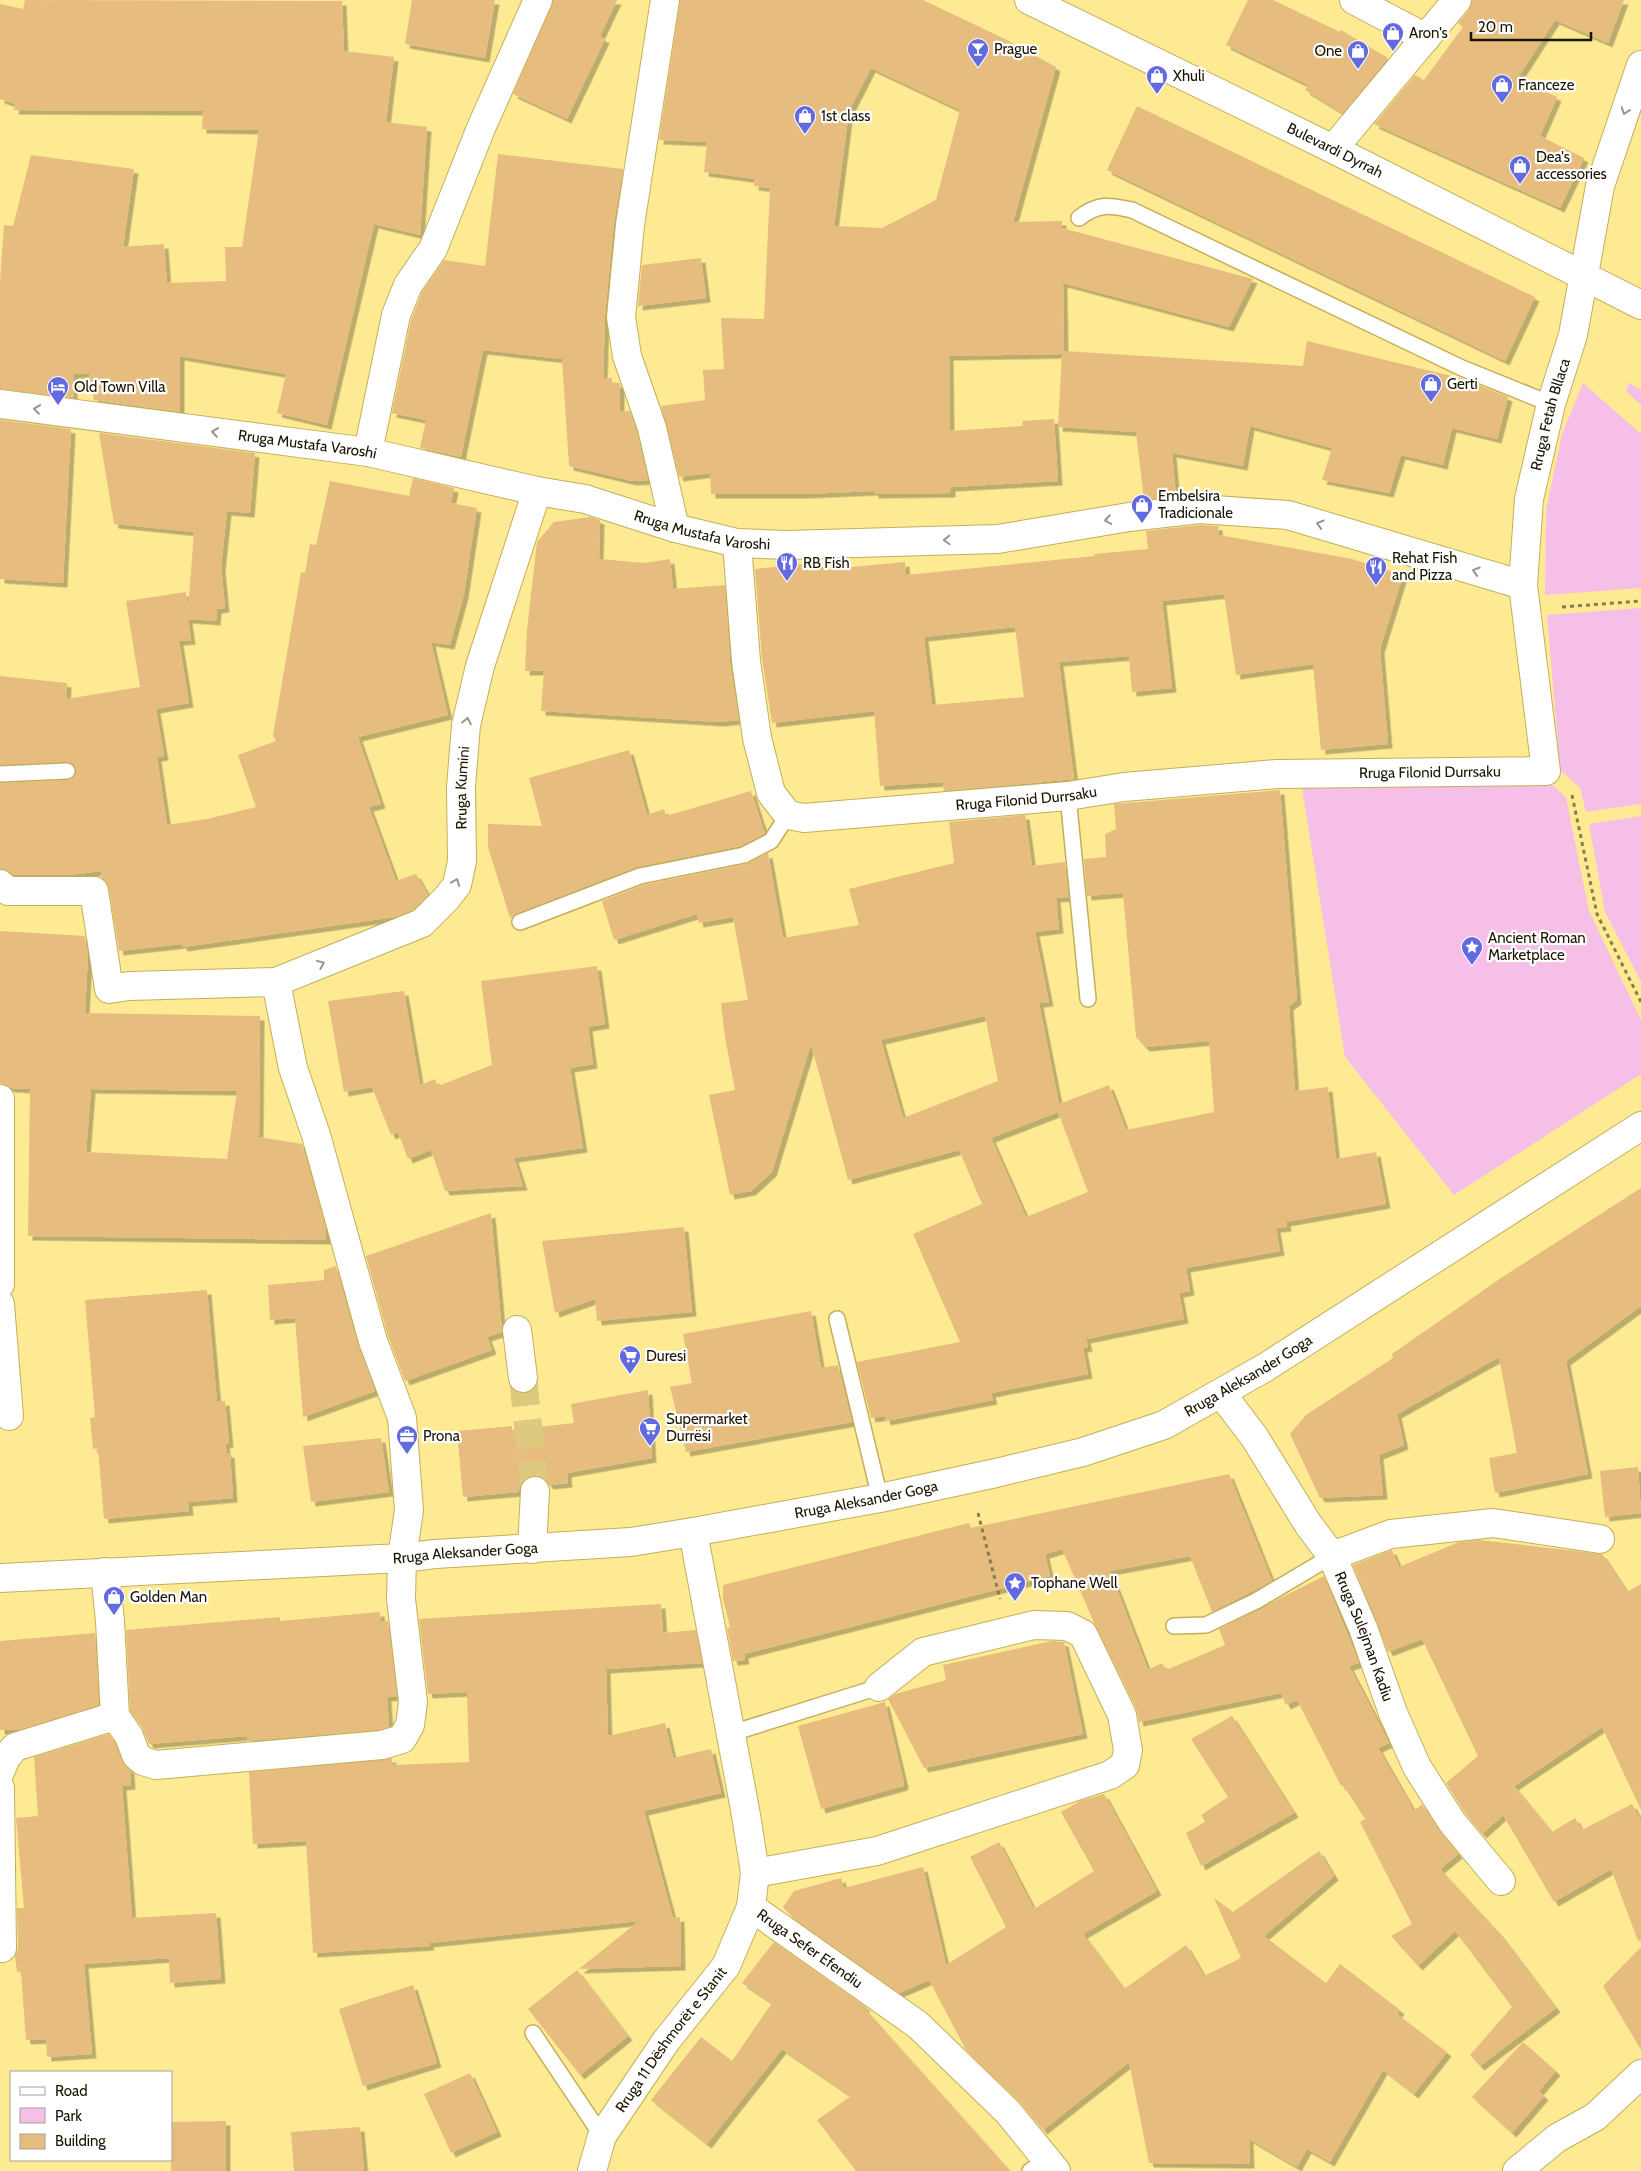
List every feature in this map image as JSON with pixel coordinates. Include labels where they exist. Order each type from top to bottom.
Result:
[{"type":"street","points":[[368,452],[396,315],[408,285],[433,249],[482,128],[538,0]]},
{"type":"street","points":[[665,0],[630,225],[621,317],[627,356],[652,428],[675,528]]},
{"type":"street","name":"Bulevardi Dyrrah","points":[[1029,0],[1333,149],[1641,305]]},
{"type":"street","points":[[1354,0],[1426,38]]},
{"type":"street","points":[[1333,149],[1457,0]]},
{"type":"street","name":"Rruga Fetah Bllaca","points":[[1546,771],[1524,597],[1528,500],[1551,404],[1573,335],[1600,186],[1641,65]]},
{"type":"street","name":"Rruga Mustafa Varoshi","points":[[0,404],[368,452],[537,491],[585,499],[675,528],[737,543],[786,545],[998,539],[1129,517],[1200,509],[1288,515],[1524,597]]},
{"type":"street","name":"Rruga Kumini","points":[[276,982],[422,923],[457,885],[462,861],[461,787],[466,725],[480,666],[537,491]]},
{"type":"street","points":[[737,543],[746,661],[757,738],[771,792],[788,816]]},
{"type":"street","name":"Rruga Filonid Durrsaku","points":[[788,816],[804,818],[1068,796],[1124,787],[1277,774],[1546,771]]},
{"type":"street","points":[[0,884],[8,891],[94,891],[109,989],[129,986],[276,982],[293,1068],[316,1135],[373,1341],[402,1418],[409,1510],[402,1558],[401,1599],[413,1702],[410,1725],[402,1739],[382,1745],[156,1765],[143,1761],[136,1756],[129,1736],[115,1716],[110,1621],[105,1572]]},
{"type":"street","points":[[0,1284],[1,1099]]},
{"type":"street","name":"Rruga Aleksander Goga","points":[[0,1578],[402,1558],[435,1554],[632,1542],[880,1498],[1083,1452],[1164,1425],[1222,1393],[1266,1367],[1641,1126]]},
{"type":"street","points":[[0,1304],[9,1416]]},
{"type":"street","points":[[517,1330],[522,1378]]},
{"type":"street","name":"Rruga Sulejman Kadiu","points":[[1222,1393],[1255,1438],[1308,1524],[1332,1556],[1363,1628],[1393,1713],[1417,1767],[1452,1822],[1501,1881]]},
{"type":"street","points":[[532,1549],[535,1491]]},
{"type":"street","points":[[1332,1556],[1391,1534],[1493,1524],[1600,1539]]},
{"type":"street","name":"Rruga Sefer Efendiu","points":[[693,1532],[755,1873],[751,1907],[918,2025],[1008,2112],[1045,2167]]},
{"type":"street","points":[[755,1873],[877,1851],[1110,1775],[1125,1765],[1128,1750],[1122,1715],[1083,1634],[1067,1626],[1034,1625],[923,1652],[879,1687]]},
{"type":"street","points":[[0,1772],[6,1758],[14,1747],[115,1716]]},
{"type":"street","points":[[0,1788],[2,1948]]},
{"type":"street","name":"Rruga 11 Dëshmorët e Stanit","points":[[592,2171],[602,2136],[666,2041],[726,1966],[751,1907]]},
{"type":"street","points":[[1518,2171],[1557,2138],[1595,2117],[1641,2074]]},
{"type":"lane","points":[[1079,218],[1088,211],[1109,205],[1132,210],[1462,368],[1551,404]]},
{"type":"lane","points":[[0,774],[66,771]]},
{"type":"lane","points":[[1068,796],[1088,999]]},
{"type":"lane","points":[[520,922],[640,876],[744,855],[771,841],[788,816]]},
{"type":"lane","points":[[837,1320],[880,1498]]},
{"type":"lane","points":[[1174,1626],[1206,1625],[1256,1601],[1332,1556]]},
{"type":"lane","points":[[729,1734],[879,1687]]},
{"type":"lane","points":[[532,2033],[602,2136]]},
{"type":"path","points":[[1524,597],[1641,601]]},
{"type":"path","points":[[1546,771],[1571,792],[1597,914],[1641,1002]]},
{"type":"path","points":[[970,1479],[1008,1631]]},
{"type":"green space","points":[[1583,383],[1641,434],[1641,588],[1545,595],[1546,510],[1562,434]]},
{"type":"green space","points":[[1629,383],[1641,390],[1641,405],[1626,391]]},
{"type":"green space","points":[[1641,608],[1641,804],[1586,812],[1580,788],[1560,770],[1547,615]]},
{"type":"green space","name":"Ancient Roman Marketplace","points":[[1544,777],[1566,797],[1589,911],[1641,1020],[1641,1074],[1454,1195],[1345,1057],[1301,782]]},
{"type":"green space","points":[[1641,816],[1641,982],[1605,912],[1589,824]]},
{"type":"building","points":[[25,0],[342,1],[344,51],[394,57],[386,122],[427,127],[420,235],[374,224],[327,425],[277,413],[286,374],[180,356],[180,412],[94,400],[89,373],[74,374],[73,398],[0,389],[0,282],[4,225],[13,226],[31,155],[134,169],[123,247],[164,244],[167,283],[226,281],[225,247],[242,247],[259,130],[202,129],[203,111],[14,110],[15,104],[0,99],[0,4],[23,9]]},
{"type":"building","points":[[412,0],[495,0],[485,58],[405,44]]},
{"type":"building","points":[[553,0],[617,0],[600,36],[605,39],[567,119],[513,94]]},
{"type":"building","points":[[680,0],[923,0],[1005,39],[1056,67],[1013,222],[1062,221],[1062,228],[1253,279],[1229,327],[1063,283],[1064,351],[1303,366],[1307,341],[1464,379],[1508,397],[1497,439],[1452,428],[1443,465],[1401,455],[1389,493],[1322,480],[1332,448],[1250,426],[1243,466],[1172,453],[1176,496],[1144,500],[1136,432],[1058,427],[1062,354],[949,356],[950,431],[1023,426],[1022,421],[1054,419],[1058,481],[951,487],[951,493],[874,494],[874,491],[805,494],[711,494],[710,473],[679,477],[661,406],[705,400],[703,370],[724,369],[721,318],[764,319],[770,188],[754,186],[755,179],[704,172],[707,142],[659,140]],"holes":[[[871,68],[960,110],[936,200],[882,228],[834,226],[849,111]]]},
{"type":"building","points":[[1248,0],[1273,0],[1340,32],[1341,30],[1388,58],[1343,113],[1305,90],[1308,85],[1226,45]]},
{"type":"building","points":[[1472,0],[1624,0],[1608,43],[1555,20],[1517,79],[1557,97],[1540,136],[1584,158],[1560,208],[1374,124],[1415,75],[1424,80],[1463,27],[1458,23],[1469,10]]},
{"type":"building","points":[[1137,106],[1535,297],[1505,361],[1107,170]]},
{"type":"building","points":[[498,154],[623,169],[614,223],[605,315],[603,379],[612,378],[612,383],[620,383],[620,412],[630,411],[648,480],[632,481],[569,466],[562,359],[483,350],[461,457],[420,448],[426,420],[392,413],[411,320],[422,292],[444,260],[485,266]]},
{"type":"building","points":[[701,258],[706,298],[638,306],[642,265]]},
{"type":"building","points":[[0,420],[71,429],[63,583],[0,579]]},
{"type":"building","points":[[99,433],[255,453],[250,513],[227,511],[221,567],[225,608],[217,609],[216,621],[188,619],[191,640],[179,641],[189,703],[156,709],[164,756],[157,757],[167,825],[207,819],[256,807],[238,755],[276,741],[273,735],[301,572],[305,573],[310,544],[316,545],[330,481],[409,496],[413,478],[454,488],[451,503],[477,508],[464,594],[450,645],[431,642],[448,715],[358,737],[381,804],[369,807],[396,881],[416,874],[428,895],[413,910],[395,917],[183,947],[182,944],[119,951],[109,889],[107,882],[102,878],[101,871],[69,875],[14,875],[0,869],[0,783],[67,780],[72,779],[76,771],[75,766],[67,762],[0,765],[0,676],[67,683],[66,699],[140,687],[126,601],[186,592],[188,611],[194,532],[114,524]]},
{"type":"building","points":[[590,517],[600,520],[599,559],[644,563],[670,559],[673,589],[725,585],[730,662],[739,720],[719,722],[541,711],[544,671],[525,671],[527,630],[537,542],[554,522]]},
{"type":"building","points":[[1200,525],[1218,526],[1219,535],[1352,559],[1403,575],[1380,649],[1388,744],[1321,750],[1313,664],[1236,675],[1224,594],[1162,601],[1172,688],[1132,692],[1129,656],[1059,662],[1074,779],[944,791],[943,782],[880,786],[874,711],[772,723],[762,659],[755,569],[820,562],[820,570],[905,562],[906,575],[1148,549],[1146,531]],"holes":[[[1015,627],[1024,697],[932,705],[924,637]]]},
{"type":"building","points":[[629,750],[647,815],[664,809],[666,816],[751,791],[765,834],[741,846],[637,867],[517,913],[510,918],[488,847],[488,824],[542,826],[529,778]]},
{"type":"building","points":[[1280,790],[1297,1000],[1289,1006],[1295,1091],[1328,1087],[1336,1159],[1376,1152],[1386,1204],[1286,1222],[1287,1227],[1276,1228],[1280,1251],[1186,1268],[1190,1291],[1179,1293],[1184,1319],[1086,1339],[1088,1347],[1083,1348],[1088,1374],[991,1393],[993,1400],[886,1421],[885,1416],[871,1418],[857,1362],[960,1342],[913,1234],[982,1204],[959,1150],[848,1180],[811,1044],[772,1172],[751,1191],[730,1195],[709,1095],[735,1090],[721,1003],[748,1000],[733,917],[699,923],[697,914],[614,940],[602,901],[643,885],[746,864],[768,853],[783,938],[859,925],[849,889],[954,863],[949,822],[1025,815],[1032,866],[1065,862],[1069,897],[1056,898],[1059,929],[1035,932],[1049,1002],[1039,1003],[1059,1104],[1109,1085],[1126,1130],[1214,1112],[1209,1041],[1145,1047],[1136,1037],[1123,893],[1087,896],[1084,859],[1106,857],[1105,834],[1116,829],[1114,804]],"holes":[[[985,1016],[998,1081],[903,1118],[881,1040]],[[1058,1112],[1088,1192],[1026,1217],[991,1138]]]},
{"type":"building","points":[[0,931],[85,936],[88,954],[85,1013],[260,1016],[259,1137],[302,1144],[326,1228],[326,1240],[28,1236],[30,1089],[11,1088],[0,1083]],"holes":[[[91,1089],[237,1091],[227,1159],[86,1152]]]},
{"type":"building","points":[[597,966],[605,1024],[588,1027],[593,1064],[570,1068],[583,1148],[514,1158],[523,1186],[445,1191],[431,1150],[408,1159],[398,1132],[391,1135],[372,1087],[344,1092],[328,1001],[404,991],[420,1085],[435,1079],[438,1086],[492,1065],[481,981]]},
{"type":"building","points":[[1641,1188],[1641,1306],[1566,1361],[1588,1474],[1495,1493],[1489,1458],[1517,1453],[1499,1357],[1397,1414],[1404,1445],[1379,1455],[1383,1495],[1320,1498],[1290,1434],[1306,1415],[1393,1358],[1392,1354],[1501,1278]]},
{"type":"building","points":[[491,1213],[502,1332],[487,1337],[492,1350],[405,1381],[388,1336],[366,1256]]},
{"type":"building","points":[[684,1227],[692,1312],[597,1321],[595,1299],[555,1313],[542,1241]]},
{"type":"building","points":[[336,1266],[358,1345],[375,1391],[303,1417],[295,1318],[270,1320],[268,1285],[324,1280],[324,1270]]},
{"type":"building","points":[[207,1290],[217,1402],[225,1401],[229,1443],[225,1444],[227,1453],[230,1453],[233,1498],[188,1502],[189,1511],[104,1519],[98,1448],[93,1449],[90,1418],[95,1417],[85,1300]]},
{"type":"building","points":[[811,1311],[821,1368],[838,1365],[852,1422],[686,1452],[670,1387],[692,1383],[683,1334]]},
{"type":"building","points":[[648,1390],[652,1458],[567,1473],[568,1483],[549,1485],[544,1478],[535,1475],[527,1477],[522,1482],[518,1492],[463,1497],[457,1431],[512,1426],[512,1430],[574,1423],[571,1404]]},
{"type":"building","points":[[381,1438],[389,1492],[311,1502],[303,1446]]},
{"type":"building","points":[[1638,1467],[1641,1513],[1605,1517],[1600,1471]]},
{"type":"building","points":[[1229,1474],[1272,1581],[1212,1612],[1190,1556],[1110,1571],[1148,1670],[1162,1663],[1166,1670],[1225,1645],[1219,1629],[1324,1576],[1359,1663],[1349,1666],[1389,1743],[1378,1748],[1414,1811],[1422,1804],[1458,1854],[1440,1869],[1500,1934],[1556,2008],[1480,2066],[1470,2055],[1512,2007],[1455,1931],[1418,1966],[1391,1936],[1412,1924],[1360,1822],[1365,1819],[1343,1785],[1341,1786],[1297,1700],[1286,1705],[1281,1693],[1139,1722],[1136,1708],[1095,1625],[1062,1549],[1045,1554],[1050,1576],[744,1654],[745,1660],[733,1661],[727,1628],[730,1627],[723,1599],[723,1585],[969,1523],[971,1528]]},
{"type":"building","points":[[1479,1540],[1602,1554],[1627,1592],[1641,1584],[1641,1810],[1602,1727],[1514,1786],[1552,1832],[1575,1818],[1582,1830],[1632,1804],[1641,1821],[1641,1940],[1638,1941],[1611,1869],[1554,1902],[1503,1815],[1482,1834],[1465,1813],[1446,1783],[1478,1756],[1422,1639],[1388,1652],[1353,1565],[1392,1550],[1399,1567],[1459,1542]]},
{"type":"building","points":[[661,1604],[663,1633],[696,1630],[702,1663],[606,1669],[608,1736],[665,1723],[673,1758],[711,1749],[721,1793],[644,1811],[673,1918],[680,1917],[681,1966],[579,1969],[639,1921],[429,1943],[430,1946],[313,1953],[306,1841],[253,1844],[249,1772],[392,1758],[392,1765],[469,1762],[467,1692],[428,1694],[419,1619]]},
{"type":"building","points":[[380,1612],[381,1622],[388,1621],[397,1696],[387,1697],[389,1727],[379,1730],[247,1741],[247,1736],[149,1744],[142,1727],[130,1711],[126,1630],[280,1617],[280,1621]]},
{"type":"building","points":[[95,1633],[99,1705],[22,1729],[0,1730],[0,1641]]},
{"type":"building","points":[[1052,1641],[1064,1642],[1083,1734],[924,1768],[888,1699],[895,1694],[946,1680],[943,1665]]},
{"type":"building","points":[[885,1702],[904,1783],[903,1786],[821,1809],[798,1726]]},
{"type":"building","points":[[1232,1716],[1294,1813],[1201,1866],[1186,1833],[1205,1822],[1201,1815],[1228,1797],[1191,1739]]},
{"type":"building","points":[[109,1734],[115,1743],[122,1761],[130,1770],[131,1785],[122,1786],[132,1918],[216,1913],[221,1979],[170,1983],[169,1958],[84,1964],[92,2054],[47,2057],[46,2039],[26,2040],[21,1972],[17,1972],[15,1956],[18,1948],[17,1908],[24,1908],[16,1818],[38,1816],[34,1757]]},
{"type":"building","points":[[1104,1794],[1157,1891],[1083,1934],[1124,1989],[1186,1945],[1204,1976],[1241,1958],[1214,1898],[1233,1912],[1319,1851],[1334,1876],[1264,1936],[1326,1983],[1340,1964],[1400,2010],[1397,2014],[1447,2052],[1414,2094],[1383,2070],[1330,2162],[1307,2149],[1297,2167],[1249,2139],[1250,2164],[1149,2163],[1129,2062],[1043,2130],[1019,2101],[966,2050],[929,1980],[899,1993],[793,1918],[783,1907],[794,1891],[841,1878],[844,1888],[923,1867],[946,1965],[1006,1927],[970,1857],[999,1842],[1034,1909],[1094,1871],[1061,1812],[1080,1801]]},
{"type":"building","points":[[774,1942],[866,2007],[864,2008],[1010,2171],[856,2171],[817,2120],[851,2096],[782,2049],[707,2144],[651,2100],[701,2037],[732,2061],[772,2003],[742,1983]]},
{"type":"building","points":[[1641,1947],[1641,2050],[1603,1986]]},
{"type":"building","points":[[577,1970],[628,2036],[580,2075],[528,2009]]},
{"type":"building","points":[[413,1985],[437,2063],[363,2086],[339,2009]]},
{"type":"building","points":[[1523,2042],[1556,2071],[1539,2091],[1544,2096],[1512,2133],[1472,2097]]},
{"type":"building","points":[[470,2073],[497,2132],[451,2153],[424,2094]]},
{"type":"building","points":[[226,2121],[226,2171],[171,2171],[172,2122]]},
{"type":"building","points":[[360,2127],[364,2171],[294,2171],[291,2132]]},
{"type":"tunnel","points":[[523,1378],[535,1491]]},
{"type":"place","name":"Aron's","points":[[1393,52]]},
{"type":"place","name":"Prague","points":[[978,68]]},
{"type":"place","name":"One","points":[[1358,70]]},
{"type":"place","name":"Xhuli","points":[[1157,95]]},
{"type":"place","name":"Franceze","points":[[1502,104]]},
{"type":"place","name":"1st class","points":[[805,135]]},
{"type":"place","name":"Dea's accessories","points":[[1520,185]]},
{"type":"place","name":"Gerti","points":[[1431,403]]},
{"type":"place","name":"Old Town Villa","points":[[58,406]]},
{"type":"place","name":"Embelsira Tradicionale","points":[[1142,524]]},
{"type":"place","name":"RB Fish","points":[[787,582]]},
{"type":"place","name":"Rehat Fish and Pizza","points":[[1376,586]]},
{"type":"place","name":"Ancient Roman Marketplace","points":[[1472,966]]},
{"type":"place","name":"Duresi","points":[[630,1375]]},
{"type":"place","name":"Supermarket Durrësi","points":[[650,1447]]},
{"type":"place","name":"Prona","points":[[407,1455]]},
{"type":"place","name":"Tophane Well","points":[[1015,1602]]},
{"type":"place","name":"Golden Man","points":[[114,1616]]}]
